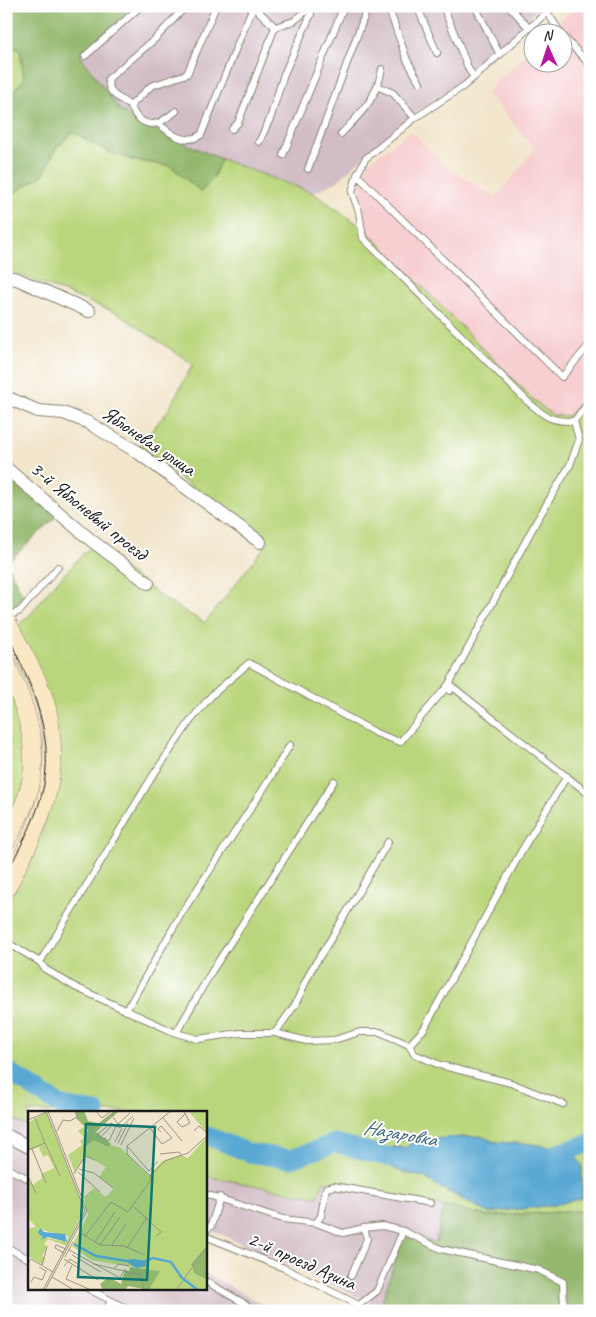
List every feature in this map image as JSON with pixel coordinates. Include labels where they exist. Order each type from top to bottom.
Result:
[{"type":"street","points":[[6,277],[17,279],[89,311]]},
{"type":"street","name":"Яблоневая улица","points":[[6,397],[38,410],[63,413],[88,422],[136,451],[260,542]]},
{"type":"street","name":"3-й Яблоневый проезд","points":[[6,468],[92,541],[148,583]]},
{"type":"street","points":[[6,618],[36,680],[49,717],[52,773],[48,796],[37,826],[6,889]]},
{"type":"street","points":[[6,664],[17,686],[29,721],[33,771],[29,792],[6,842]]},
{"type":"street","points":[[6,1136],[28,1146]]},
{"type":"lane","points":[[85,56],[141,6]]},
{"type":"lane","points":[[186,6],[155,39],[108,79],[108,87],[116,98],[130,106],[137,118],[147,124],[159,124],[179,138],[194,140],[201,135],[254,7],[274,28]]},
{"type":"lane","points":[[130,106],[151,86],[187,74],[216,6]]},
{"type":"lane","points":[[282,154],[344,6]]},
{"type":"lane","points":[[308,169],[368,6]]},
{"type":"lane","points":[[388,6],[407,60],[420,83]]},
{"type":"lane","points":[[417,6],[437,53]]},
{"type":"lane","points":[[443,6],[469,70],[474,77]]},
{"type":"lane","points":[[475,6],[500,55]]},
{"type":"lane","points":[[509,6],[524,22]]},
{"type":"lane","points":[[536,22],[554,6]]},
{"type":"lane","points":[[232,128],[238,123],[274,28],[294,21],[311,8]]},
{"type":"lane","points":[[259,142],[270,119],[284,74],[311,14],[311,8]]},
{"type":"lane","points":[[547,12],[554,22]]},
{"type":"lane","points":[[524,33],[464,86],[415,118],[365,159],[357,175],[352,192],[359,212],[363,238],[528,402],[548,418],[574,421]]},
{"type":"lane","points":[[574,48],[590,65]]},
{"type":"lane","points":[[341,134],[366,108],[378,86],[382,69]]},
{"type":"lane","points":[[378,86],[392,93],[415,118]]},
{"type":"lane","points":[[159,124],[176,111]]},
{"type":"lane","points":[[357,175],[562,377],[590,344]]},
{"type":"lane","points":[[574,421],[590,401]]},
{"type":"lane","points":[[40,962],[152,777],[190,720],[212,695],[250,664],[376,733],[400,742],[450,688],[536,522],[570,465],[579,440],[574,421]]},
{"type":"lane","points":[[6,618],[20,611],[58,567]]},
{"type":"lane","points":[[450,688],[590,795]]},
{"type":"lane","points":[[126,1011],[181,914],[290,745]]},
{"type":"lane","points":[[409,1045],[424,1029],[522,850],[567,776]]},
{"type":"lane","points":[[176,1033],[212,971],[334,781]]},
{"type":"lane","points":[[275,1033],[295,1005],[310,970],[332,937],[388,842]]},
{"type":"lane","points":[[6,942],[40,962],[45,968],[75,987],[176,1033],[198,1039],[240,1033],[275,1033],[307,1041],[334,1040],[360,1032],[380,1032],[409,1045],[414,1054],[440,1065],[511,1082],[563,1104]]},
{"type":"lane","points":[[6,1168],[28,1179]]},
{"type":"lane","points":[[316,1223],[321,1216],[326,1188],[334,1186],[430,1203]]},
{"type":"lane","points":[[206,1194],[220,1197],[283,1219],[316,1223],[344,1233],[383,1226],[403,1231],[441,1249],[539,1270],[563,1282],[564,1311]]},
{"type":"lane","points":[[206,1231],[211,1226],[220,1197]]},
{"type":"lane","points":[[351,1276],[367,1239],[364,1228]]},
{"type":"lane","name":"2-й проезд Азина","points":[[206,1236],[284,1268],[359,1305],[377,1291],[403,1231]]},
{"type":"lane","points":[[6,1247],[28,1258]]},
{"type":"lane","points":[[206,1282],[247,1306]]},
{"type":"lane","points":[[91,1290],[131,1311]]},
{"type":"lane","points":[[106,1311],[111,1301]]},
{"type":"shaded area","points":[[134,6],[540,6],[496,53],[462,82],[418,111],[364,156],[338,181],[313,193],[221,159],[143,125],[119,109],[80,55]]},
{"type":"shaded area","points":[[576,6],[590,6],[590,390],[568,416],[552,415],[534,400],[365,229],[360,183],[370,161],[411,131],[447,168],[496,197],[535,149],[486,92],[524,56],[524,72],[574,72],[574,22],[559,22]]},
{"type":"shaded area","points":[[6,1116],[28,1127],[28,1290],[206,1290],[206,1274],[262,1304],[252,1311],[6,1311]]},
{"type":"shaded area","points":[[206,1176],[317,1197],[324,1181],[444,1206],[436,1242],[403,1237],[380,1307],[207,1228],[206,1230]]},
{"type":"green space","points":[[6,6],[134,6],[80,55],[119,109],[143,125],[221,159],[213,178],[201,192],[171,166],[133,160],[105,150],[73,132],[56,148],[43,175],[12,194],[6,191],[6,99],[24,79],[20,50],[6,41]]},
{"type":"green space","points":[[6,41],[20,50],[24,79],[6,99]]},
{"type":"green space","points":[[73,132],[105,150],[132,160],[171,166],[201,192],[213,178],[221,159],[313,193],[365,229],[534,400],[552,415],[568,416],[590,390],[590,1213],[577,1211],[488,1216],[324,1181],[317,1197],[206,1176],[206,1111],[28,1111],[28,1127],[6,1116],[6,905],[42,830],[57,772],[17,626],[31,614],[48,591],[92,545],[167,601],[205,623],[269,541],[137,448],[167,412],[193,364],[117,313],[6,271],[6,191],[12,194],[43,175],[56,148]],"holes":[[[480,1136],[495,1142],[532,1144],[520,1208],[489,1213],[424,1177],[399,1171],[390,1166],[384,1156],[394,1147],[406,1148]]]},
{"type":"green space","points":[[6,473],[57,516],[7,563],[23,596],[17,604],[6,606]]},
{"type":"green space","points":[[6,674],[12,686],[20,714],[25,759],[22,793],[6,830]]},
{"type":"green space","points":[[444,1206],[488,1216],[577,1211],[590,1213],[590,1311],[387,1311],[380,1307],[403,1237],[436,1242]]},
{"type":"water","points":[[480,1136],[495,1142],[532,1144],[570,1150],[582,1165],[582,1198],[554,1205],[489,1213],[424,1177],[399,1171],[390,1166],[384,1156],[393,1147],[406,1148],[413,1140]]},
{"type":"waterway","name":"Назаровка","points":[[6,1070],[61,1106],[90,1111]]},
{"type":"waterway","name":"Назаровка","points":[[206,1135],[250,1153],[291,1159],[335,1143],[384,1156],[409,1160]]},
{"type":"waterway","name":"Назаровка","points":[[546,1157],[590,1143]]},
{"type":"tram line","points":[[6,632],[33,692],[44,733],[46,754],[45,775],[38,807],[26,836],[6,874]]}]
